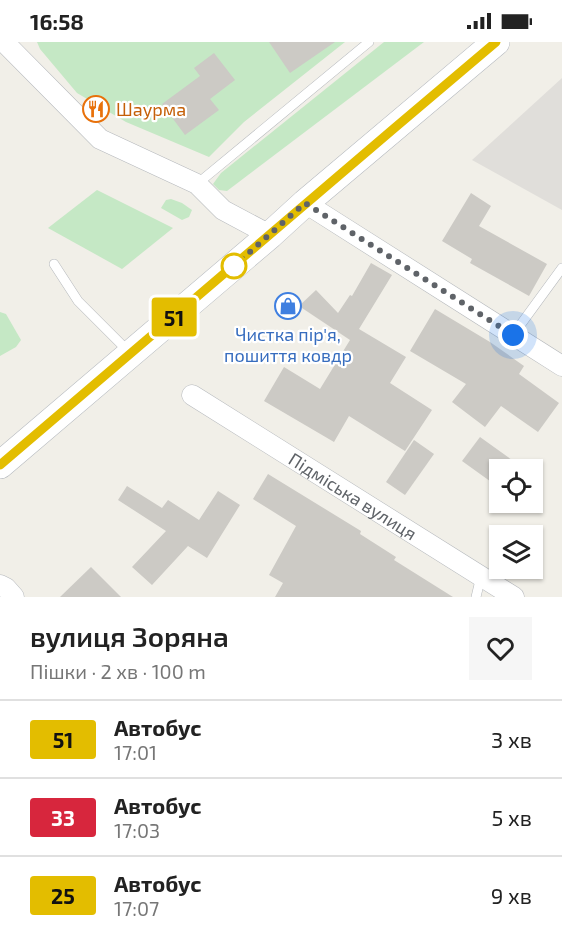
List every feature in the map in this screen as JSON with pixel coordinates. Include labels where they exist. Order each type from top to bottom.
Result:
[{"type":"main road","points":[[0,465],[496,42]]},
{"type":"street","points":[[2,43],[100,139],[197,184],[224,210],[270,235]]},
{"type":"street","points":[[305,203],[562,366]]},
{"type":"street","name":"Підміська вулиця","points":[[192,395],[514,597]]},
{"type":"street","points":[[0,585],[14,597]]},
{"type":"lane","points":[[197,184],[369,42]]},
{"type":"lane","points":[[54,264],[78,300],[131,354]]},
{"type":"lane","points":[[513,335],[562,268]]},
{"type":"lane","points":[[476,597],[482,576]]},
{"type":"shaded area","points":[[562,78],[562,210],[472,160]]},
{"type":"green space","points":[[37,42],[345,42],[244,122],[209,157],[126,122],[77,93],[40,49]]},
{"type":"green space","points":[[384,42],[424,42],[227,191],[219,190],[213,184],[221,173]]},
{"type":"green space","points":[[97,190],[173,228],[122,269],[48,228]]},
{"type":"green space","points":[[171,199],[192,210],[189,217],[182,220],[161,208],[166,200]]},
{"type":"green space","points":[[0,312],[6,314],[21,340],[16,347],[0,356]]},
{"type":"building","points":[[269,42],[335,42],[290,73]]},
{"type":"building","points":[[214,53],[235,80],[210,99],[219,110],[185,135],[162,104],[200,76],[194,68]]},
{"type":"building","points":[[471,193],[491,206],[479,226],[547,264],[529,296],[470,263],[472,259],[442,241]]},
{"type":"building","points":[[371,263],[392,275],[359,329],[406,357],[390,383],[432,410],[405,451],[349,416],[334,442],[264,401],[284,367],[320,389],[350,340],[299,306],[316,290],[338,313],[350,295],[352,296]]},
{"type":"building","points":[[435,309],[490,342],[524,366],[519,374],[559,403],[538,432],[501,406],[485,427],[452,402],[466,384],[410,351]]},
{"type":"building","points":[[480,437],[511,459],[489,459],[489,480],[462,461]]},
{"type":"building","points":[[414,440],[434,454],[405,495],[386,482]]},
{"type":"building","points":[[268,474],[361,531],[360,534],[396,557],[394,560],[453,597],[275,597],[283,583],[269,575],[296,526],[253,499]]},
{"type":"building","points":[[127,486],[162,508],[168,500],[199,520],[218,491],[240,505],[207,558],[188,546],[152,585],[132,567],[166,531],[118,500]]},
{"type":"building","points":[[91,567],[121,597],[60,597]]},
{"type":"bus line","name":"51","points":[[0,465],[496,42]]},
{"type":"place","name":"Шаурма","points":[[96,109]]},
{"type":"place","name":"Чистка пір'я, пошиття ковдр","points":[[288,306]]},
{"type":"route","points":[[234,266],[305,203],[513,335]]}]
